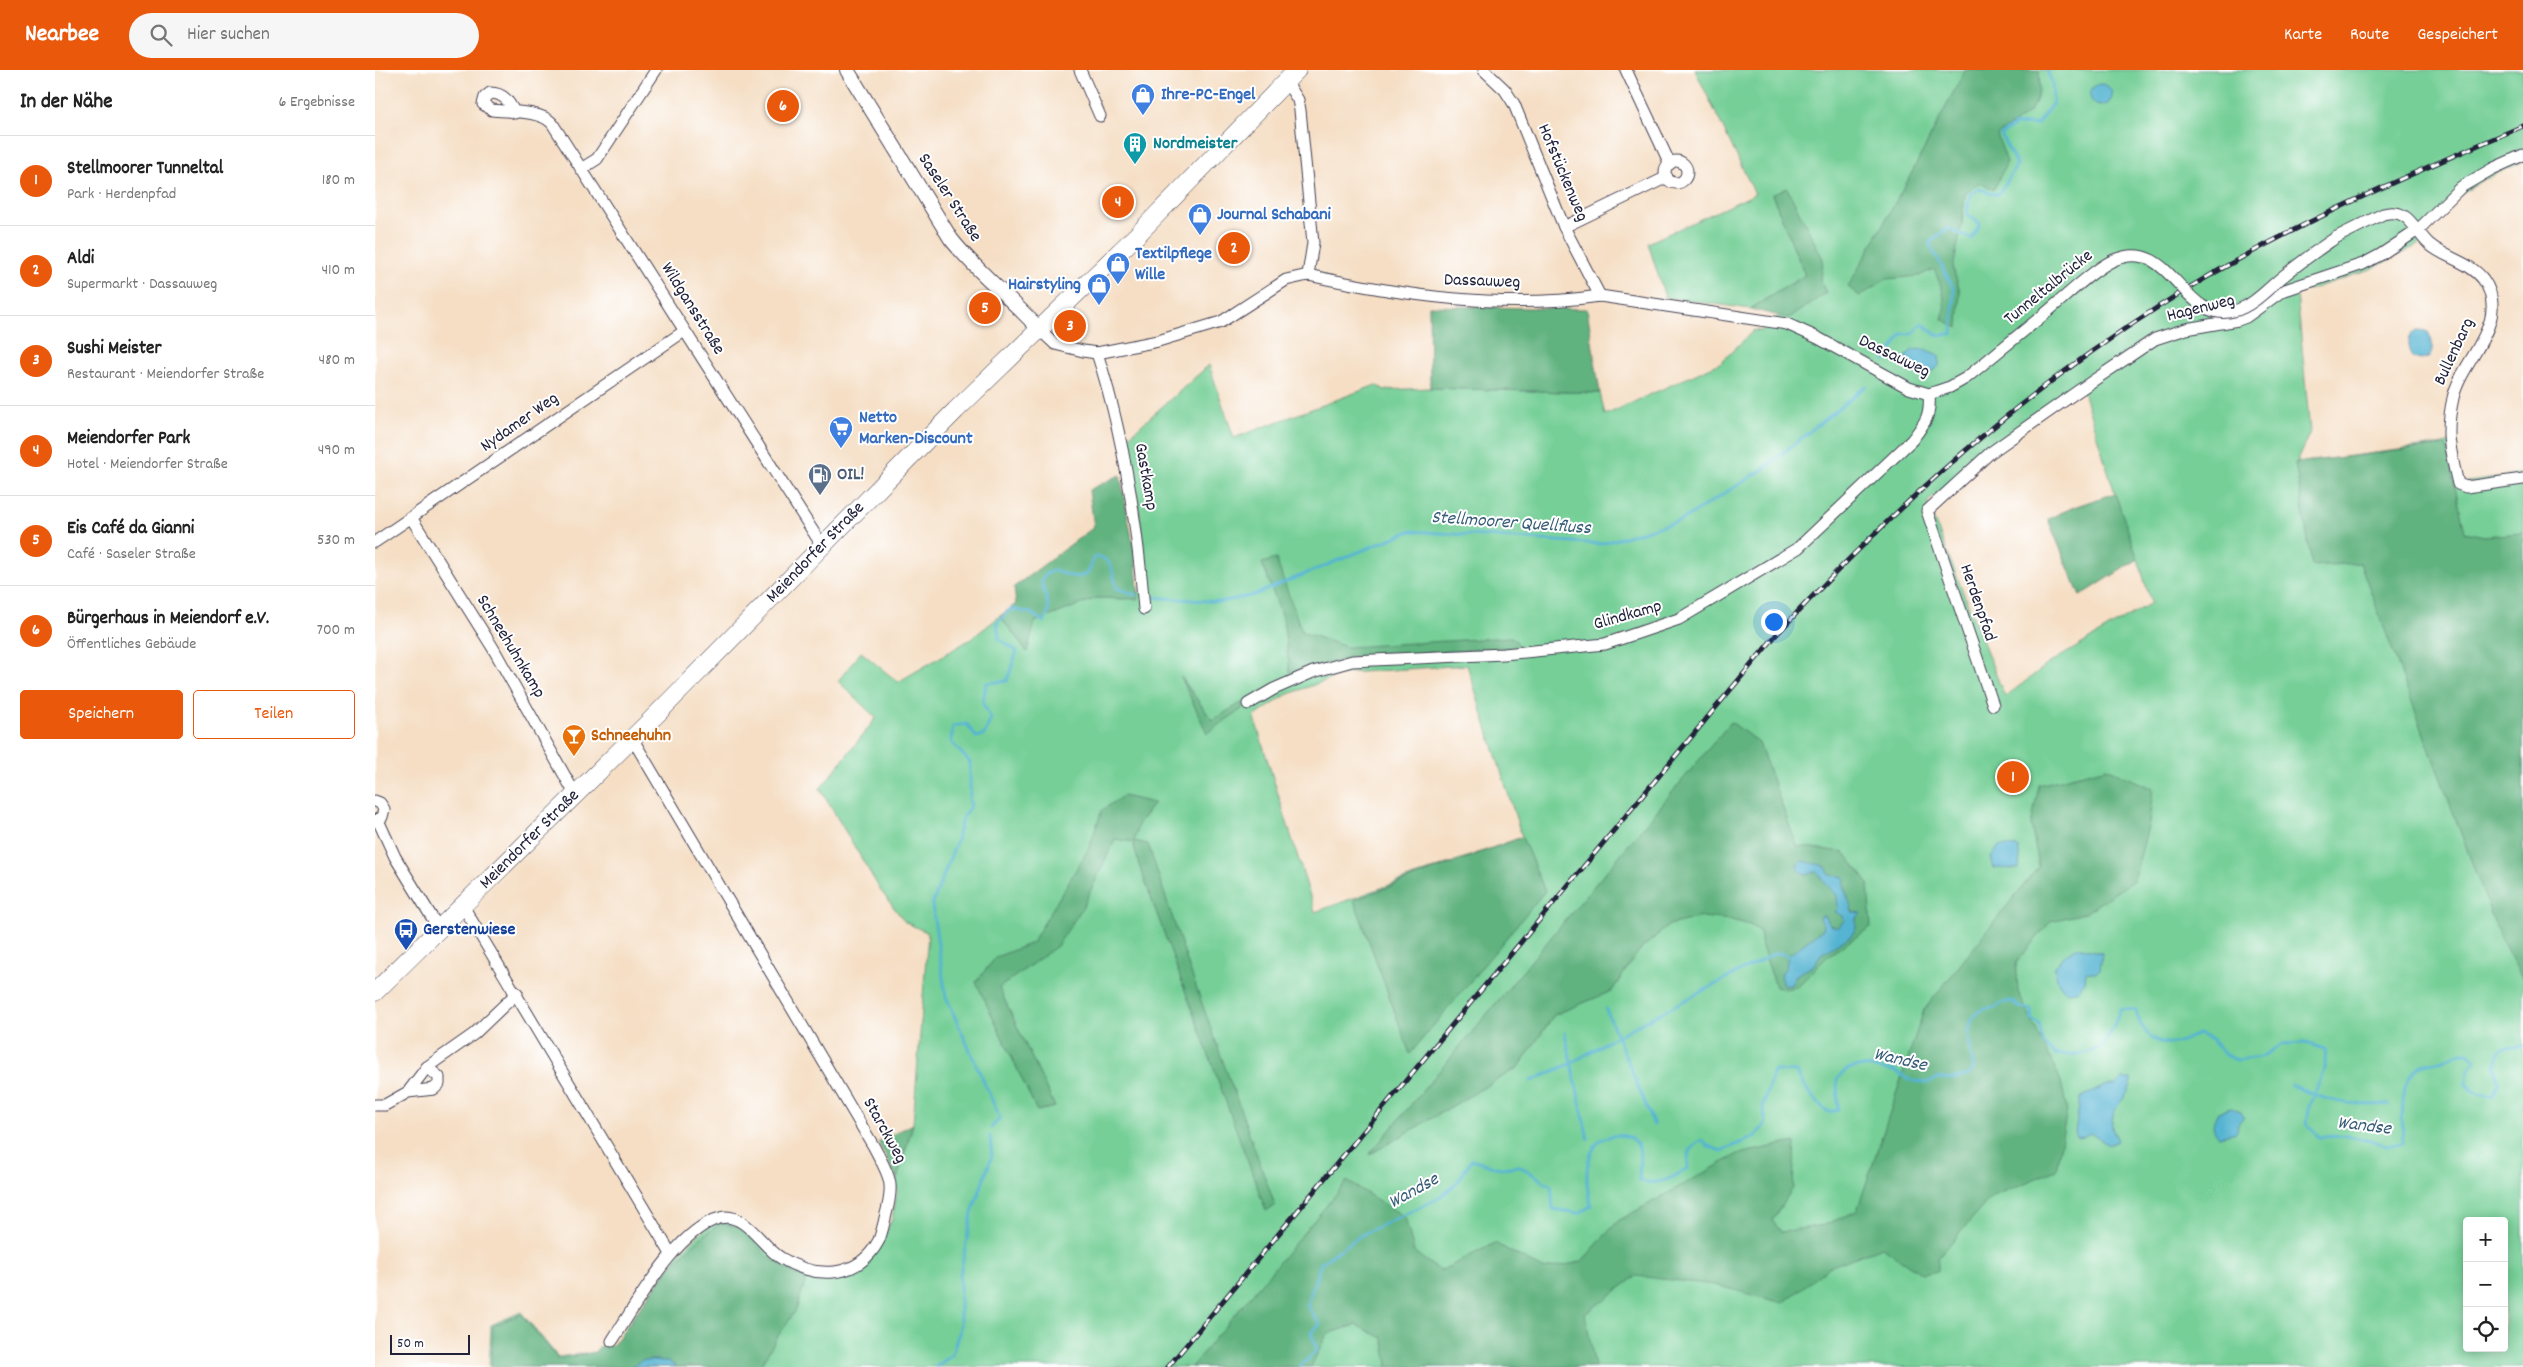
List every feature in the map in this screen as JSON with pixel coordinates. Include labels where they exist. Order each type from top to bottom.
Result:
[{"type":"main road","name":"Meiendorfer Straße","points":[[375,992],[823,547],[956,410],[1139,234],[1292,75]]},
{"type":"street","points":[[581,169],[597,159],[656,70]]},
{"type":"street","name":"Saseler Straße","points":[[847,70],[951,239],[967,259],[1022,310],[1039,329]]},
{"type":"street","points":[[1080,70],[1100,116]]},
{"type":"street","name":"Hofstückenweg","points":[[1484,70],[1505,90],[1514,104],[1545,185],[1600,296]]},
{"type":"street","points":[[1626,70],[1670,164]]},
{"type":"street","points":[[1292,75],[1300,110],[1310,196],[1313,243],[1308,275]]},
{"type":"street","name":"Wildgansstraße","points":[[515,113],[541,116],[550,121],[649,273],[683,332],[823,547]]},
{"type":"street","name":"Hagenweg","points":[[1927,511],[1990,453],[2155,340],[2186,329],[2246,317],[2282,291],[2363,264],[2394,247],[2418,230],[2461,187],[2492,169],[2523,155]]},
{"type":"street","points":[[1681,163],[1686,168],[1687,174],[1679,183],[1672,182],[1667,177],[1666,170],[1670,164],[1681,163]]},
{"type":"street","points":[[1564,226],[1667,177]]},
{"type":"street","name":"Tunneltalbrücke","points":[[1929,394],[1950,387],[1966,378],[2109,262],[2135,256],[2158,263],[2200,305],[2221,312],[2234,311],[2249,304],[2335,238],[2373,218],[2391,212],[2406,215],[2418,230]]},
{"type":"street","name":"Bullenbarg","points":[[2418,230],[2435,248],[2473,271],[2482,279],[2492,308],[2482,342],[2458,379],[2447,430],[2458,484],[2466,488],[2523,478]]},
{"type":"street","name":"Dassauweg","points":[[1039,329],[1050,340],[1061,346],[1097,352],[1158,341],[1221,322],[1286,280],[1308,275],[1440,298],[1476,302],[1571,300],[1600,296],[1787,324],[1819,338],[1909,388],[1929,394]]},
{"type":"street","name":"Nydamer Weg","points":[[375,542],[412,519],[683,332]]},
{"type":"street","name":"Gastkamp","points":[[1097,352],[1118,427],[1139,555],[1144,609]]},
{"type":"street","name":"Glindkamp","points":[[1248,704],[1274,689],[1313,672],[1352,661],[1504,654],[1605,644],[1679,619],[1798,548],[1912,440],[1925,423],[1930,412],[1929,394]]},
{"type":"street","name":"Herdenpfad","points":[[1927,511],[1993,705]]},
{"type":"street","name":"Schneehuhnkamp","points":[[412,519],[493,648],[575,794]]},
{"type":"street","name":"Starckweg","points":[[612,1341],[671,1254],[711,1222],[721,1217],[733,1217],[755,1232],[765,1246],[781,1258],[821,1274],[836,1273],[849,1268],[864,1258],[876,1244],[889,1202],[891,1186],[890,1179],[874,1147],[632,738]]},
{"type":"street","points":[[375,801],[380,803],[384,810],[377,820],[395,857],[439,929]]},
{"type":"street","points":[[463,906],[517,993],[671,1254]]},
{"type":"street","points":[[375,1105],[385,1105],[408,1092],[427,1067],[474,1034],[517,993]]},
{"type":"street","points":[[408,1092],[434,1090],[439,1084],[439,1077],[427,1067]]},
{"type":"green space","points":[[1695,70],[2523,70],[2523,162],[2484,179],[2451,202],[2420,244],[2371,269],[2297,294],[2310,432],[2296,463],[2453,443],[2461,483],[2523,474],[2523,1367],[489,1367],[491,1325],[521,1312],[558,1357],[585,1353],[615,1361],[622,1333],[676,1257],[700,1233],[718,1222],[732,1221],[803,1274],[829,1278],[850,1272],[882,1243],[892,1219],[897,1194],[897,1179],[913,1124],[928,933],[905,922],[881,891],[820,789],[876,718],[838,681],[861,652],[898,682],[971,639],[1000,616],[1026,651],[1034,622],[1097,598],[1124,599],[1149,588],[1129,436],[1209,365],[1234,438],[1376,385],[1385,390],[1430,388],[1600,393],[1605,415],[1720,363],[1754,330],[1761,331],[1814,287],[1772,194],[1805,275],[1750,309],[1665,297],[1648,243],[1755,194]],"holes":[[[2077,385],[2084,395],[2115,493],[2074,507],[2048,519],[2080,596],[2138,559],[2151,603],[2048,664],[2005,697],[1927,502],[2010,433]],[[1467,665],[1522,837],[1315,912],[1254,717],[1286,695],[1346,673]]]},
{"type":"green space","points":[[1965,70],[2039,70],[2039,84],[2035,103],[2030,110],[2017,122],[1997,135],[2007,162],[1994,189],[1979,183],[1965,194],[1962,224],[1953,268],[1960,291],[1958,328],[1942,319],[1944,299],[1934,269],[1919,276],[1887,279],[1860,296],[1848,287],[1908,180]]},
{"type":"green space","points":[[1787,188],[1823,259],[1821,282],[1826,293],[1789,318],[1750,309],[1805,275],[1772,194]]},
{"type":"green space","points":[[1429,306],[1587,309],[1600,393],[1430,388]]},
{"type":"green space","points":[[2446,445],[2465,532],[2484,536],[2523,533],[2523,980],[2499,935],[2360,563],[2312,566],[2295,463]]},
{"type":"green space","points":[[1120,475],[1135,555],[1139,599],[1097,598],[1035,622],[1027,652],[1000,616],[1016,604],[1014,587],[1094,527],[1089,490]]},
{"type":"green space","points":[[2115,493],[2138,559],[2080,596],[2048,519],[2074,507]]},
{"type":"green space","points":[[1276,559],[1302,632],[1347,647],[1512,637],[1521,647],[1350,657],[1290,673],[1283,619],[1262,563]]},
{"type":"green space","points":[[1181,677],[1212,720],[1243,702],[1242,709],[1207,733]]},
{"type":"green space","points":[[1731,722],[1759,743],[1797,846],[1844,852],[1868,883],[1871,927],[1829,955],[1797,987],[1784,989],[1776,987],[1762,947],[1760,932],[1750,925],[1731,920],[1702,917],[1669,925],[1639,951],[1612,991],[1554,1015],[1519,1067],[1369,1155]]},
{"type":"green space","points":[[2107,768],[2153,789],[2149,823],[2134,880],[2085,913],[2051,921],[2016,963],[2018,992],[2061,1081],[2067,1110],[2056,1170],[1991,1197],[1938,1258],[1938,1271],[1922,1274],[1882,1247],[1829,1267],[1783,1303],[1715,1285],[1636,1276],[1585,1314],[1595,1367],[1386,1367],[1388,1365],[1383,1338],[1356,1325],[1327,1334],[1311,1367],[1191,1367],[1347,1181],[1405,1217],[1414,1252],[1440,1271],[1495,1243],[1543,1269],[1581,1262],[1618,1221],[1738,1154],[1795,1142],[1793,1188],[1772,1220],[1781,1232],[1824,1225],[1857,1211],[1924,1010],[2039,866],[2031,825],[2039,785]]},
{"type":"green space","points":[[1123,796],[1154,803],[1138,825],[1134,841],[1148,844],[1191,973],[1275,1205],[1266,1211],[1139,865],[1133,842],[1115,839],[1083,907],[1057,946],[999,988],[1055,1107],[1037,1111],[976,982],[996,957],[1032,943],[1089,848],[1102,810]]},
{"type":"green space","points":[[1522,837],[1545,891],[1410,1054],[1354,900]]},
{"type":"green space","points":[[913,1124],[897,1179],[878,1142]]},
{"type":"green space","points":[[720,1224],[730,1225],[744,1232],[775,1262],[806,1280],[796,1310],[760,1367],[676,1367],[660,1360],[648,1360],[631,1367],[491,1367],[493,1326],[521,1314],[558,1359],[595,1352],[599,1347],[613,1345],[674,1264],[688,1249]]},
{"type":"water","points":[[2101,84],[2109,87],[2112,95],[2109,103],[2101,106],[2093,103],[2090,95],[2093,87]]},
{"type":"water","points":[[2422,330],[2428,332],[2432,348],[2429,358],[2421,360],[2413,358],[2409,340],[2413,333]]},
{"type":"water","points":[[1924,349],[1939,355],[1939,366],[1926,374],[1913,372],[1905,365],[1907,355],[1912,350]]},
{"type":"water","points":[[1999,846],[2018,847],[2020,857],[2019,869],[1994,868],[1991,858]]},
{"type":"water","points":[[1803,861],[1825,866],[1830,875],[1845,877],[1845,891],[1852,912],[1862,913],[1856,918],[1856,928],[1851,936],[1821,954],[1813,966],[1796,975],[1791,985],[1783,985],[1780,976],[1786,967],[1788,956],[1823,929],[1824,924],[1820,919],[1821,916],[1825,916],[1830,925],[1838,928],[1844,921],[1843,916],[1835,912],[1838,908],[1837,895],[1825,883],[1817,871],[1807,875],[1800,871],[1797,865]]},
{"type":"water","points":[[2078,947],[2102,953],[2100,969],[2096,973],[2086,972],[2085,982],[2077,991],[2066,992],[2058,982],[2054,968],[2063,956]]},
{"type":"water","points":[[2122,1079],[2131,1079],[2131,1084],[2113,1115],[2112,1127],[2118,1141],[2109,1145],[2090,1133],[2077,1138],[2075,1132],[2080,1098],[2107,1085],[2116,1085]]},
{"type":"water","points":[[2231,1108],[2241,1112],[2244,1118],[2238,1124],[2237,1132],[2219,1136],[2213,1128],[2218,1112]]},
{"type":"water","points":[[642,1360],[668,1361],[676,1367],[631,1367]]},
{"type":"waterway","name":"Stellmoorer Quellfluss","points":[[1885,361],[1902,334],[1912,334],[1922,323],[1936,335],[1952,334],[1954,289],[1929,243],[1948,228],[1971,239],[1980,224],[1967,214],[1970,194],[1979,189],[1998,195],[2017,165],[2001,135],[2015,125],[2037,124],[2053,103],[2052,83],[2047,70]]},
{"type":"waterway","name":"Stellmoorer Quellfluss","points":[[1150,597],[1221,602],[1254,595],[1410,531],[1601,544],[1682,520],[1762,470],[1866,386]]},
{"type":"waterway","name":"Stellmoorer Quellfluss","points":[[991,1128],[1000,1118],[946,997],[932,905],[957,840],[962,818],[971,805],[969,800],[970,762],[951,742],[953,726],[967,724],[976,737],[984,735],[991,718],[983,704],[986,683],[1007,681],[1017,651],[999,639],[997,623],[1011,609],[1031,613],[1044,622],[1048,614],[1048,606],[1042,579],[1046,574],[1055,570],[1072,576],[1081,576],[1089,571],[1096,557],[1102,558],[1109,564],[1117,588],[1136,595]]},
{"type":"waterway","points":[[1531,1081],[1570,1064],[1617,1036],[1773,954],[1780,953],[1788,956]]},
{"type":"waterway","name":"Wandse","points":[[1300,1367],[1317,1350],[1311,1333],[1320,1324],[1307,1305],[1321,1263],[1363,1234],[1439,1198],[1457,1183],[1471,1160],[1500,1168],[1520,1166],[1551,1186],[1553,1209],[1579,1213],[1591,1206],[1587,1182],[1587,1166],[1596,1145],[1606,1138],[1619,1135],[1626,1136],[1636,1142],[1640,1152],[1639,1180],[1646,1182],[1665,1180],[1688,1168],[1690,1151],[1694,1145],[1702,1140],[1708,1146],[1721,1151],[1755,1137],[1766,1123],[1763,1105],[1774,1071],[1797,1072],[1810,1094],[1829,1112],[1838,1110],[1837,1079],[1847,1069],[1864,1066],[1894,1071],[1910,1080],[1926,1083],[1939,1078],[1953,1079],[1969,1075],[1974,1068],[1969,1038],[1972,1020],[1977,1013],[1985,1009],[1996,1008],[2001,1003],[2012,1001],[2019,1007],[2031,1010],[2032,1019],[2039,1024],[2044,1044],[2055,1054],[2081,1054],[2098,1048],[2105,1042],[2120,1009],[2136,1010],[2144,1029],[2160,1042],[2175,1043],[2198,1034],[2212,1040],[2225,1055],[2237,1060],[2261,1057],[2283,1044],[2305,1043],[2325,1049],[2325,1064],[2310,1104],[2307,1124],[2319,1137],[2349,1136],[2387,1145],[2403,1144],[2403,1099],[2409,1077],[2416,1069],[2427,1063],[2438,1062],[2456,1054],[2468,1053],[2475,1060],[2469,1069],[2466,1084],[2478,1094],[2493,1095],[2499,1083],[2495,1067],[2500,1051],[2507,1047],[2523,1045]]},
{"type":"waterway","points":[[1606,1009],[1654,1125]]},
{"type":"waterway","points":[[1565,1033],[1588,1139]]},
{"type":"waterway","points":[[2292,1085],[2315,1095],[2339,1102],[2363,1105],[2389,1104]]},
{"type":"waterway","name":"Stellmoorer Quellfluss","points":[[936,1367],[952,1355],[960,1330],[960,1275],[972,1213],[992,1156],[990,1136]]},
{"type":"railway","points":[[1168,1367],[1776,635],[1910,500],[2004,418],[2053,380],[2104,343],[2201,280],[2336,209],[2429,166],[2523,126]]},
{"type":"place","name":"Bürgerhaus in Meiendorf e.V.","points":[[783,106]]},
{"type":"place","name":"Ihre-PC-Engel","points":[[1143,116]]},
{"type":"place","name":"Nordmeister","points":[[1135,165]]},
{"type":"place","name":"Meiendorfer Park","points":[[1118,202]]},
{"type":"place","name":"Journal Schabani","points":[[1200,236]]},
{"type":"place","name":"Aldi","points":[[1234,248]]},
{"type":"place","name":"Textilpflege Wille","points":[[1118,285]]},
{"type":"place","name":"Hairstyling","points":[[1099,306]]},
{"type":"place","name":"Eis Café da Gianni","points":[[985,308]]},
{"type":"place","name":"Sushi Meister","points":[[1070,326]]},
{"type":"place","name":"Netto Marken-Discount","points":[[841,449]]},
{"type":"place","name":"OIL!","points":[[820,496]]},
{"type":"place","name":"Schneehuhn","points":[[574,757]]},
{"type":"place","name":"Stellmoorer Tunneltal","points":[[2013,777]]},
{"type":"place","name":"Gerstenwiese","points":[[406,951]]}]
